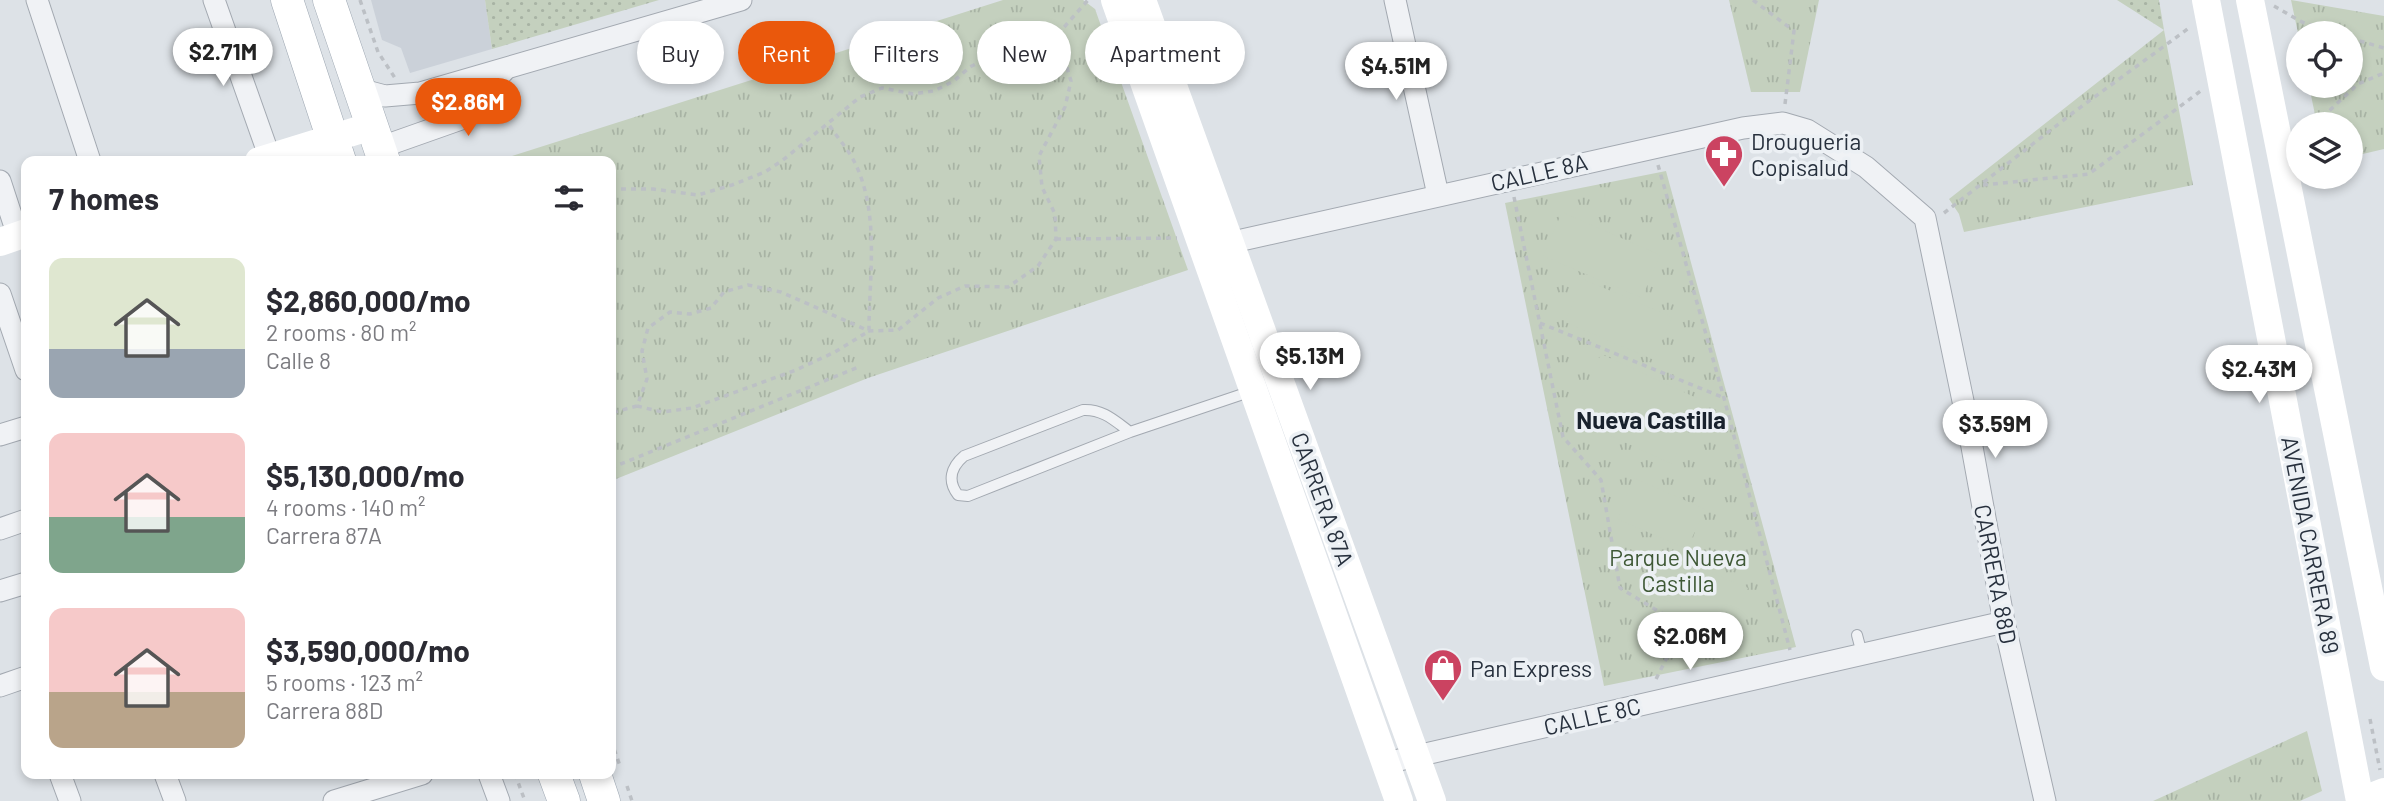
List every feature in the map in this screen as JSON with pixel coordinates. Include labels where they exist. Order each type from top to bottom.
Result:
[{"type":"main road","points":[[287,0],[336,150]]},
{"type":"main road","points":[[329,0],[379,147]]},
{"type":"main road","points":[[556,779],[564,801]]},
{"type":"main road","points":[[597,779],[604,801]]},
{"type":"street","points":[[37,0],[88,156]]},
{"type":"street","points":[[214,0],[266,156]]},
{"type":"street","points":[[359,89],[385,96],[409,95],[508,68],[701,6],[741,0]]},
{"type":"street","name":"CARRERA 87A","points":[[1115,0],[1432,801]]},
{"type":"street","name":"CARRERA 87A","points":[[1142,0],[1254,390],[1399,801]]},
{"type":"street","points":[[1395,0],[1438,195]]},
{"type":"street","name":"AVENIDA CARRERA 89","points":[[2206,0],[2361,801]]},
{"type":"street","name":"AVENIDA CARRERA 89","points":[[2257,1],[2384,667]]},
{"type":"street","points":[[295,156],[379,147],[461,119],[485,87],[508,68]]},
{"type":"street","name":"CALLE 8A","points":[[1211,243],[1743,128],[1783,123],[1807,130],[1866,167]]},
{"type":"street","name":"CARRERA 88D","points":[[1866,167],[1925,218],[1968,425],[2004,622],[2045,801]]},
{"type":"street","points":[[0,181],[15,237]]},
{"type":"street","points":[[0,294],[7,339],[21,362]]},
{"type":"street","points":[[0,435],[21,429]]},
{"type":"street","points":[[0,529],[21,522]]},
{"type":"street","points":[[0,591],[21,585]]},
{"type":"street","name":"CALLE 8C","points":[[1386,763],[1795,669],[1860,644],[2004,622]]},
{"type":"street","points":[[0,686],[21,680]]},
{"type":"street","points":[[62,779],[70,801]]},
{"type":"street","points":[[167,779],[175,801]]},
{"type":"street","points":[[334,801],[406,779]]},
{"type":"street","points":[[491,779],[499,801]]},
{"type":"street","points":[[2361,801],[2384,792]]},
{"type":"lane","points":[[1130,432],[1103,412],[1083,410],[964,456],[954,464],[951,475],[953,488],[958,495],[968,496],[1130,432],[1254,390]]},
{"type":"path","points":[[1070,21],[1088,0]]},
{"type":"path","points":[[1753,0],[1794,31],[1783,123]]},
{"type":"path","points":[[2257,1],[2300,21]]},
{"type":"path","points":[[1944,213],[2074,112],[2192,26]]},
{"type":"path","points":[[2363,42],[2384,48]]},
{"type":"path","points":[[616,189],[653,189],[698,195],[732,185],[765,172],[783,160],[860,97],[883,88],[913,94],[934,91],[954,81],[977,63]]},
{"type":"path","points":[[2328,112],[2358,84],[2384,73]]},
{"type":"path","points":[[637,406],[647,379],[642,351],[648,328],[670,312],[690,314],[711,308],[724,292],[748,285],[781,292],[869,331],[898,330],[939,298],[965,286],[1008,287],[1038,266],[1056,239],[1055,214],[1042,187],[1039,156],[1065,107],[1070,84]]},
{"type":"path","points":[[1981,185],[2089,174],[2205,88]]},
{"type":"path","points":[[828,123],[855,162],[866,192],[871,236],[869,331]]},
{"type":"path","points":[[1653,147],[1724,398],[1795,669]]},
{"type":"path","points":[[1510,179],[1563,437],[1601,480],[1620,588],[1682,626],[1644,704]]},
{"type":"path","points":[[1056,239],[1211,243]]},
{"type":"path","points":[[1540,323],[1724,398]]},
{"type":"path","points":[[616,412],[637,406],[662,412],[692,408],[796,370],[835,352],[869,331]]},
{"type":"path","points":[[616,466],[861,366]]},
{"type":"path","points":[[517,779],[525,801]]},
{"type":"shaded area","points":[[371,0],[485,0],[492,49],[410,73],[401,48],[382,40]]},
{"type":"green space","points":[[485,0],[659,0],[492,49]]},
{"type":"green space","points":[[1003,0],[1083,0],[1095,9],[1099,21],[1085,21],[1085,84],[1122,84],[1188,270],[868,378],[616,479],[616,156],[512,156],[738,84],[835,84],[835,53],[849,49],[849,84],[963,84],[963,21],[937,21]]},
{"type":"green space","points":[[1729,0],[1819,0],[1800,92],[1751,92]]},
{"type":"green space","points":[[2117,0],[2159,0],[2164,30]]},
{"type":"green space","points":[[2291,0],[2384,16],[2384,149],[2363,154],[2363,112],[2314,112],[2312,98],[2363,98],[2363,21],[2295,21]]},
{"type":"green space","points":[[2164,30],[2193,185],[1964,232],[1959,214],[1949,199]]},
{"type":"green space","name":"Parque Nueva Castilla","points":[[1666,171],[1796,647],[1604,686],[1505,203]]},
{"type":"green space","points":[[1562,212],[1660,255],[1642,298],[1543,256]]},
{"type":"green space","points":[[1583,279],[1672,317],[1654,360],[1565,322]]},
{"type":"green space","points":[[1601,354],[1701,400],[1672,464],[1572,418]]},
{"type":"green space","points":[[1634,478],[1705,509],[1687,549],[1617,519]]},
{"type":"green space","points":[[1660,551],[1748,588],[1730,628],[1643,591]]},
{"type":"green space","points":[[2307,731],[2322,791],[2300,801],[2153,801]]},
{"type":"place","name":"Drougueria Copisalud","points":[[1724,188]]},
{"type":"place","name":"Pan Express","points":[[1443,702]]},
{"type":"district","name":"Nueva Castilla","points":[[1651,419]]}]
